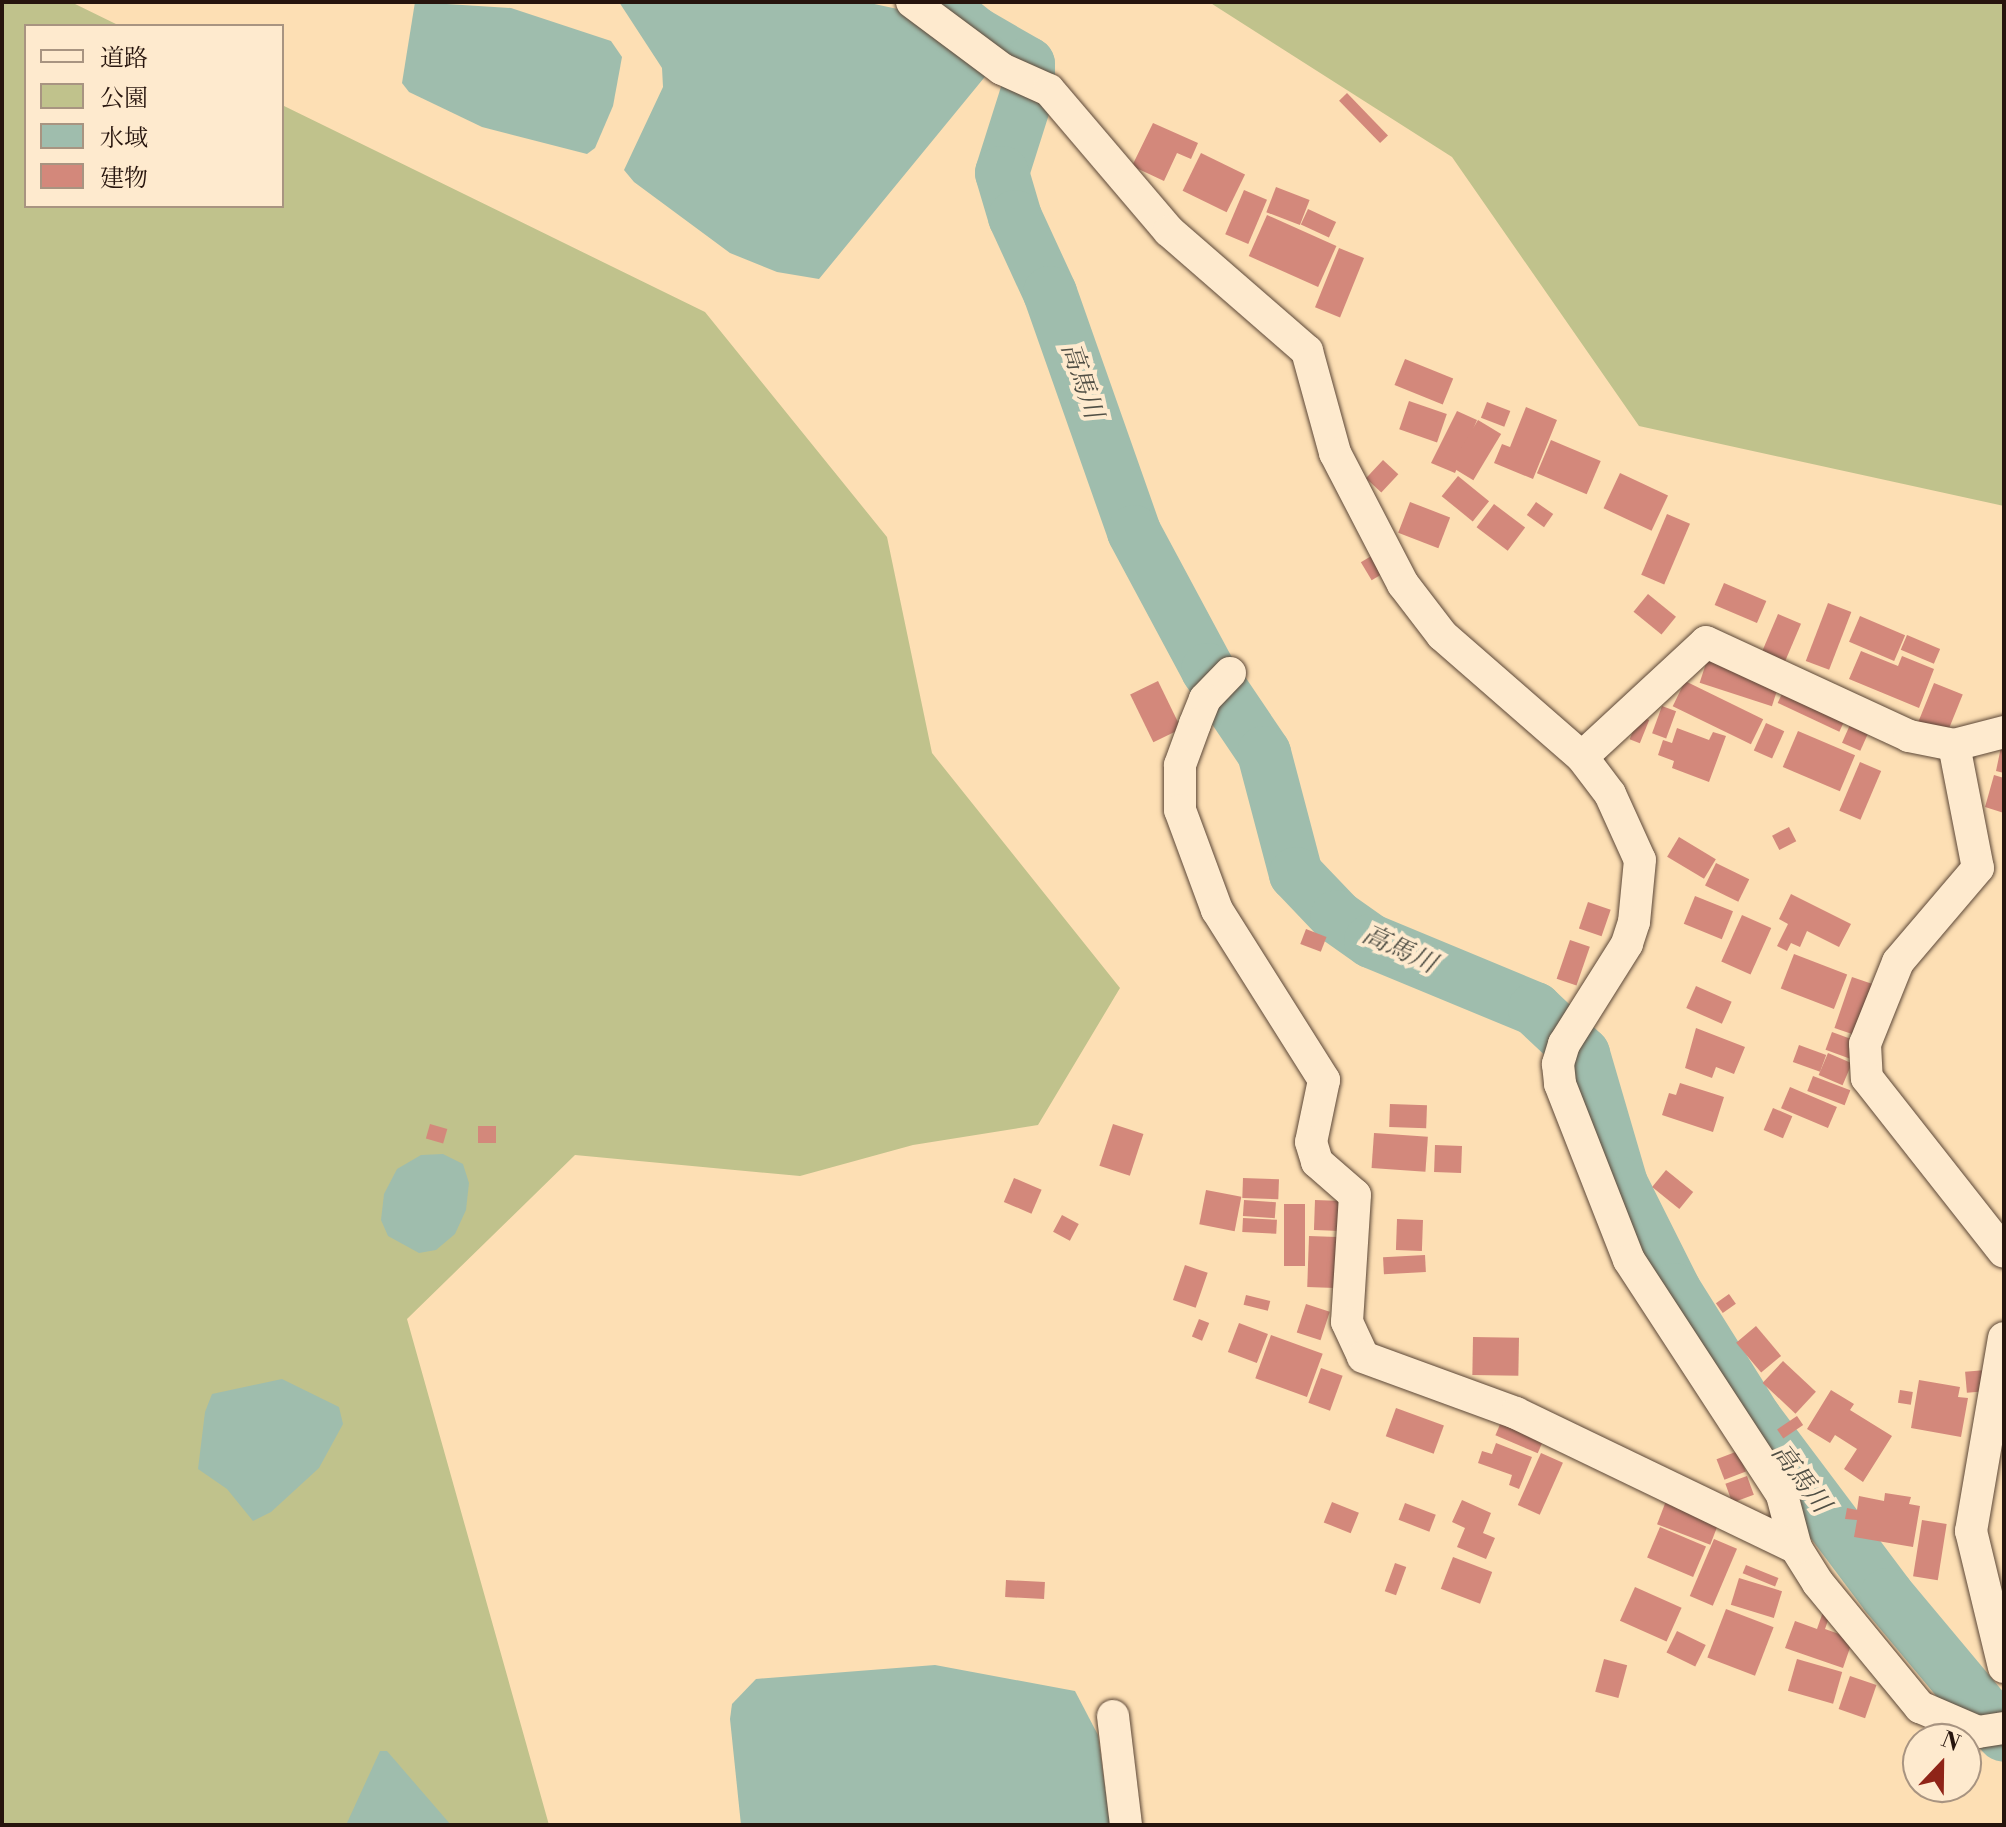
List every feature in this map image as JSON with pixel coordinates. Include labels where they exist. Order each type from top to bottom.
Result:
[{"type":"street","points":[[912,2],[1002,69],[1049,90],[1169,231],[1307,351],[1335,453],[1403,584],[1442,635],[1582,757],[1610,794],[1640,860],[1627,944],[1564,1044],[1558,1064],[1560,1084],[1629,1260],[1782,1495],[1796,1548],[1818,1583],[1920,1707],[1978,1732],[2004,1728]]},
{"type":"street","points":[[1582,757],[1706,642],[1909,736],[1954,745],[2004,732]]},
{"type":"street","points":[[1230,673],[1205,699],[1184,755],[1180,810],[1217,910],[1324,1080],[1311,1142],[1327,1174],[1347,1183],[1355,1195],[1347,1322],[1363,1357],[1516,1413],[1796,1548]]},
{"type":"street","points":[[1954,745],[1978,868],[1898,962],[1865,1044],[1867,1078],[2004,1252]]},
{"type":"street","points":[[2004,1338],[1971,1531],[2004,1667]]},
{"type":"street","points":[[1113,1716],[1126,1825]]},
{"type":"green space","points":[[2,2],[71,2],[116,24],[24,24],[24,208],[284,208],[284,106],[705,312],[887,537],[932,753],[1120,988],[1038,1125],[913,1145],[800,1176],[575,1155],[407,1319],[549,1825],[2,1825]]},
{"type":"green space","points":[[1209,2],[2004,2],[2004,506],[1639,426],[1452,157]]},
{"type":"water","points":[[415,2],[511,8],[611,41],[622,57],[613,106],[595,148],[587,154],[482,127],[409,92],[402,83]]},
{"type":"water","points":[[619,2],[865,2],[907,11],[988,73],[819,279],[777,272],[730,253],[634,182],[624,170],[663,87],[662,68]]},
{"type":"water","points":[[443,1154],[463,1164],[469,1183],[466,1210],[455,1234],[436,1250],[419,1253],[388,1236],[381,1220],[384,1194],[397,1169],[421,1155]]},
{"type":"water","points":[[282,1379],[339,1407],[343,1424],[319,1468],[271,1512],[253,1521],[227,1489],[198,1469],[205,1412],[212,1394]]},
{"type":"water","points":[[935,1665],[1075,1691],[1098,1735],[1110,1825],[741,1825],[730,1719],[732,1704],[756,1679]]},
{"type":"water","points":[[380,1751],[387,1751],[451,1825],[346,1825]]},
{"type":"building","points":[[1347,93],[1388,135],[1380,143],[1339,101]]},
{"type":"building","points":[[1153,123],[1198,143],[1191,159],[1177,153],[1164,181],[1132,166]]},
{"type":"building","points":[[1201,153],[1245,174],[1227,212],[1183,191]]},
{"type":"building","points":[[1276,187],[1310,200],[1300,225],[1266,212]]},
{"type":"building","points":[[1244,190],[1267,200],[1248,244],[1225,234]]},
{"type":"building","points":[[1308,209],[1336,222],[1329,238],[1301,224]]},
{"type":"building","points":[[1267,215],[1336,246],[1318,287],[1249,256]]},
{"type":"building","points":[[1339,248],[1364,258],[1340,317],[1315,307]]},
{"type":"building","points":[[1405,359],[1453,378],[1443,404],[1395,385]]},
{"type":"building","points":[[1409,401],[1447,414],[1437,442],[1399,429]]},
{"type":"building","points":[[1487,402],[1510,411],[1504,427],[1481,418]]},
{"type":"building","points":[[1526,407],[1557,420],[1533,479],[1494,463],[1502,444],[1510,447]]},
{"type":"building","points":[[1457,411],[1477,420],[1455,473],[1431,463]]},
{"type":"building","points":[[1478,420],[1501,434],[1473,480],[1450,466]]},
{"type":"building","points":[[1551,440],[1601,461],[1587,494],[1537,473]]},
{"type":"building","points":[[1383,460],[1398,474],[1381,493],[1366,478]]},
{"type":"building","points":[[1620,473],[1668,495],[1652,531],[1604,508]]},
{"type":"building","points":[[1458,476],[1489,501],[1473,521],[1442,496]]},
{"type":"building","points":[[1410,502],[1450,517],[1438,548],[1398,533]]},
{"type":"building","points":[[1536,502],[1553,514],[1544,527],[1527,515]]},
{"type":"building","points":[[1494,504],[1525,527],[1508,551],[1477,527]]},
{"type":"building","points":[[1667,514],[1690,524],[1664,585],[1641,575]]},
{"type":"building","points":[[1378,552],[1389,570],[1372,580],[1361,562]]},
{"type":"building","points":[[1724,583],[1766,601],[1757,623],[1715,605]]},
{"type":"building","points":[[1648,594],[1676,617],[1662,635],[1634,612]]},
{"type":"building","points":[[1828,603],[1851,612],[1829,670],[1806,661]]},
{"type":"building","points":[[1778,614],[1801,624],[1782,668],[1759,658]]},
{"type":"building","points":[[1860,616],[1905,635],[1894,661],[1849,642]]},
{"type":"building","points":[[1907,635],[1940,649],[1934,664],[1901,650]]},
{"type":"building","points":[[1861,651],[1898,666],[1902,656],[1934,669],[1919,708],[1849,679]]},
{"type":"building","points":[[1708,657],[1780,680],[1772,706],[1700,683]]},
{"type":"building","points":[[1158,681],[1181,729],[1153,742],[1130,695]]},
{"type":"building","points":[[1685,681],[1763,719],[1751,744],[1673,706]]},
{"type":"building","points":[[1787,683],[1849,712],[1839,732],[1778,703]]},
{"type":"building","points":[[1934,683],[1963,695],[1945,739],[1916,728]]},
{"type":"building","points":[[1662,706],[1676,711],[1666,738],[1652,733]]},
{"type":"building","points":[[1639,716],[1649,720],[1640,743],[1630,739]]},
{"type":"building","points":[[1853,718],[1871,726],[1860,751],[1842,743]]},
{"type":"building","points":[[1766,723],[1784,731],[1772,759],[1754,750]]},
{"type":"building","points":[[1677,728],[1709,740],[1713,732],[1726,736],[1709,782],[1672,768],[1674,761],[1658,755],[1663,740],[1672,743]]},
{"type":"building","points":[[1798,731],[1855,755],[1840,791],[1783,767]]},
{"type":"building","points":[[2001,747],[2004,747],[2004,773],[1996,771]]},
{"type":"building","points":[[1860,762],[1881,771],[1860,820],[1839,811]]},
{"type":"building","points":[[1994,775],[2004,778],[2004,813],[1985,807]]},
{"type":"building","points":[[1789,827],[1796,841],[1779,850],[1772,836]]},
{"type":"building","points":[[1679,837],[1716,859],[1704,879],[1667,857]]},
{"type":"building","points":[[1716,863],[1749,879],[1738,902],[1705,885]]},
{"type":"building","points":[[1791,894],[1851,924],[1839,947],[1807,931],[1800,947],[1791,943],[1787,951],[1777,946],[1788,924],[1779,919]]},
{"type":"building","points":[[1695,896],[1733,911],[1722,939],[1684,924]]},
{"type":"building","points":[[1588,902],[1611,910],[1602,936],[1579,928]]},
{"type":"building","points":[[1742,915],[1771,928],[1750,975],[1721,962]]},
{"type":"building","points":[[1306,929],[1327,937],[1321,952],[1300,944]]},
{"type":"building","points":[[1570,940],[1590,947],[1577,986],[1557,979]]},
{"type":"building","points":[[1794,954],[1847,974],[1834,1009],[1781,989]]},
{"type":"building","points":[[1852,977],[1875,985],[1857,1036],[1834,1028]]},
{"type":"building","points":[[1696,986],[1732,1002],[1722,1024],[1686,1008]]},
{"type":"building","points":[[1696,1028],[1745,1047],[1734,1074],[1716,1067],[1712,1078],[1685,1068]]},
{"type":"building","points":[[1832,1032],[1857,1041],[1851,1059],[1826,1050]]},
{"type":"building","points":[[1799,1045],[1826,1055],[1820,1072],[1793,1062]]},
{"type":"building","points":[[1828,1053],[1852,1063],[1843,1085],[1819,1075]]},
{"type":"building","points":[[1813,1076],[1850,1090],[1845,1105],[1807,1091]]},
{"type":"building","points":[[1680,1083],[1724,1097],[1713,1132],[1662,1115],[1669,1093],[1676,1095]]},
{"type":"building","points":[[1790,1087],[1837,1107],[1828,1128],[1781,1108]]},
{"type":"building","points":[[1390,1104],[1427,1105],[1426,1128],[1389,1127]]},
{"type":"building","points":[[1773,1108],[1792,1116],[1783,1138],[1764,1130]]},
{"type":"building","points":[[430,1124],[447,1129],[443,1143],[426,1138]]},
{"type":"building","points":[[1113,1124],[1143,1134],[1130,1176],[1099,1166]]},
{"type":"building","points":[[478,1126],[496,1126],[496,1143],[478,1143]]},
{"type":"building","points":[[1374,1133],[1428,1137],[1425,1172],[1372,1168]]},
{"type":"building","points":[[1435,1145],[1462,1146],[1461,1173],[1434,1172]]},
{"type":"building","points":[[1666,1170],[1693,1192],[1679,1209],[1652,1187]]},
{"type":"building","points":[[1014,1178],[1042,1190],[1031,1214],[1004,1202]]},
{"type":"building","points":[[1243,1178],[1279,1179],[1278,1199],[1242,1198]]},
{"type":"building","points":[[1206,1190],[1241,1197],[1235,1231],[1199,1224]]},
{"type":"building","points":[[1244,1200],[1276,1202],[1275,1218],[1243,1216]]},
{"type":"building","points":[[1315,1200],[1342,1201],[1341,1231],[1314,1230]]},
{"type":"building","points":[[1284,1204],[1305,1204],[1305,1266],[1284,1266]]},
{"type":"building","points":[[1062,1215],[1079,1224],[1070,1241],[1053,1232]]},
{"type":"building","points":[[1243,1218],[1277,1220],[1276,1234],[1242,1232]]},
{"type":"building","points":[[1397,1219],[1423,1220],[1422,1251],[1396,1250]]},
{"type":"building","points":[[1309,1236],[1344,1237],[1342,1288],[1307,1287]]},
{"type":"building","points":[[1425,1255],[1426,1272],[1384,1274],[1383,1257]]},
{"type":"building","points":[[1185,1265],[1208,1273],[1196,1308],[1173,1300]]},
{"type":"building","points":[[1729,1294],[1736,1304],[1723,1313],[1716,1303]]},
{"type":"building","points":[[1246,1295],[1270,1301],[1268,1311],[1244,1305]]},
{"type":"building","points":[[1306,1304],[1330,1312],[1321,1340],[1297,1333]]},
{"type":"building","points":[[1199,1319],[1209,1323],[1202,1341],[1192,1337]]},
{"type":"building","points":[[1239,1323],[1268,1334],[1257,1363],[1228,1352]]},
{"type":"building","points":[[1756,1326],[1781,1356],[1761,1373],[1736,1343]]},
{"type":"building","points":[[1271,1335],[1323,1354],[1307,1397],[1255,1378]]},
{"type":"building","points":[[1473,1337],[1519,1338],[1518,1376],[1472,1375]]},
{"type":"building","points":[[1783,1361],[1816,1392],[1795,1414],[1763,1383]]},
{"type":"building","points":[[1321,1368],[1343,1376],[1330,1411],[1308,1403]]},
{"type":"building","points":[[1986,1370],[1988,1391],[1967,1393],[1965,1372]]},
{"type":"building","points":[[1919,1380],[1960,1387],[1958,1397],[1968,1398],[1961,1437],[1911,1428]]},
{"type":"building","points":[[1831,1390],[1854,1404],[1850,1410],[1892,1436],[1863,1482],[1844,1469],[1857,1449],[1835,1435],[1830,1443],[1807,1429]]},
{"type":"building","points":[[1900,1390],[1913,1392],[1911,1405],[1898,1403]]},
{"type":"building","points":[[1396,1408],[1444,1425],[1434,1454],[1386,1436]]},
{"type":"building","points":[[1504,1415],[1546,1433],[1538,1453],[1495,1435]]},
{"type":"building","points":[[1797,1416],[1803,1425],[1783,1439],[1777,1429]]},
{"type":"building","points":[[1496,1443],[1532,1457],[1519,1489],[1509,1485],[1512,1475],[1478,1463],[1482,1451],[1492,1454]]},
{"type":"building","points":[[1738,1451],[1746,1472],[1724,1480],[1717,1459]]},
{"type":"building","points":[[1541,1453],[1563,1463],[1540,1515],[1518,1505]]},
{"type":"building","points":[[1747,1476],[1754,1495],[1732,1503],[1725,1484]]},
{"type":"building","points":[[1885,1493],[1911,1497],[1909,1504],[1920,1506],[1913,1547],[1854,1537],[1857,1520],[1845,1519],[1847,1508],[1857,1510],[1859,1496],[1884,1501]]},
{"type":"building","points":[[1462,1500],[1491,1513],[1483,1533],[1495,1538],[1486,1559],[1457,1547],[1465,1528],[1452,1522]]},
{"type":"building","points":[[1666,1501],[1719,1521],[1710,1545],[1657,1524]]},
{"type":"building","points":[[1332,1502],[1359,1513],[1351,1533],[1324,1522]]},
{"type":"building","points":[[1405,1503],[1436,1515],[1429,1532],[1399,1520]]},
{"type":"building","points":[[1922,1520],[1947,1524],[1938,1580],[1913,1576]]},
{"type":"building","points":[[1660,1527],[1706,1547],[1693,1577],[1647,1557]]},
{"type":"building","points":[[1714,1539],[1737,1549],[1713,1606],[1690,1596]]},
{"type":"building","points":[[1453,1557],[1492,1572],[1480,1604],[1441,1589]]},
{"type":"building","points":[[1395,1563],[1406,1567],[1396,1595],[1385,1591]]},
{"type":"building","points":[[1746,1565],[1778,1578],[1775,1586],[1743,1573]]},
{"type":"building","points":[[1739,1578],[1782,1591],[1774,1618],[1731,1605]]},
{"type":"building","points":[[1006,1580],[1045,1582],[1044,1599],[1005,1597]]},
{"type":"building","points":[[1635,1587],[1682,1608],[1667,1642],[1620,1621]]},
{"type":"building","points":[[1726,1609],[1774,1627],[1755,1676],[1707,1658]]},
{"type":"building","points":[[1824,1609],[1831,1612],[1825,1629],[1853,1639],[1843,1668],[1785,1648],[1795,1621],[1817,1629]]},
{"type":"building","points":[[1677,1631],[1706,1645],[1695,1667],[1666,1653]]},
{"type":"building","points":[[1604,1659],[1627,1665],[1618,1698],[1595,1692]]},
{"type":"building","points":[[1797,1659],[1842,1672],[1833,1704],[1788,1691]]},
{"type":"building","points":[[1850,1676],[1876,1685],[1865,1718],[1839,1709]]},
{"type":"waterway","name":"高馬川","points":[[936,2],[976,34],[1028,64],[1028,91],[1002,173],[1015,217],[1050,293],[1134,532],[1208,670],[1264,753],[1296,874],[1337,917],[1371,941],[1535,1009],[1583,1054],[1621,1184],[1674,1290],[1755,1419],[1887,1595],[2004,1735]]}]
